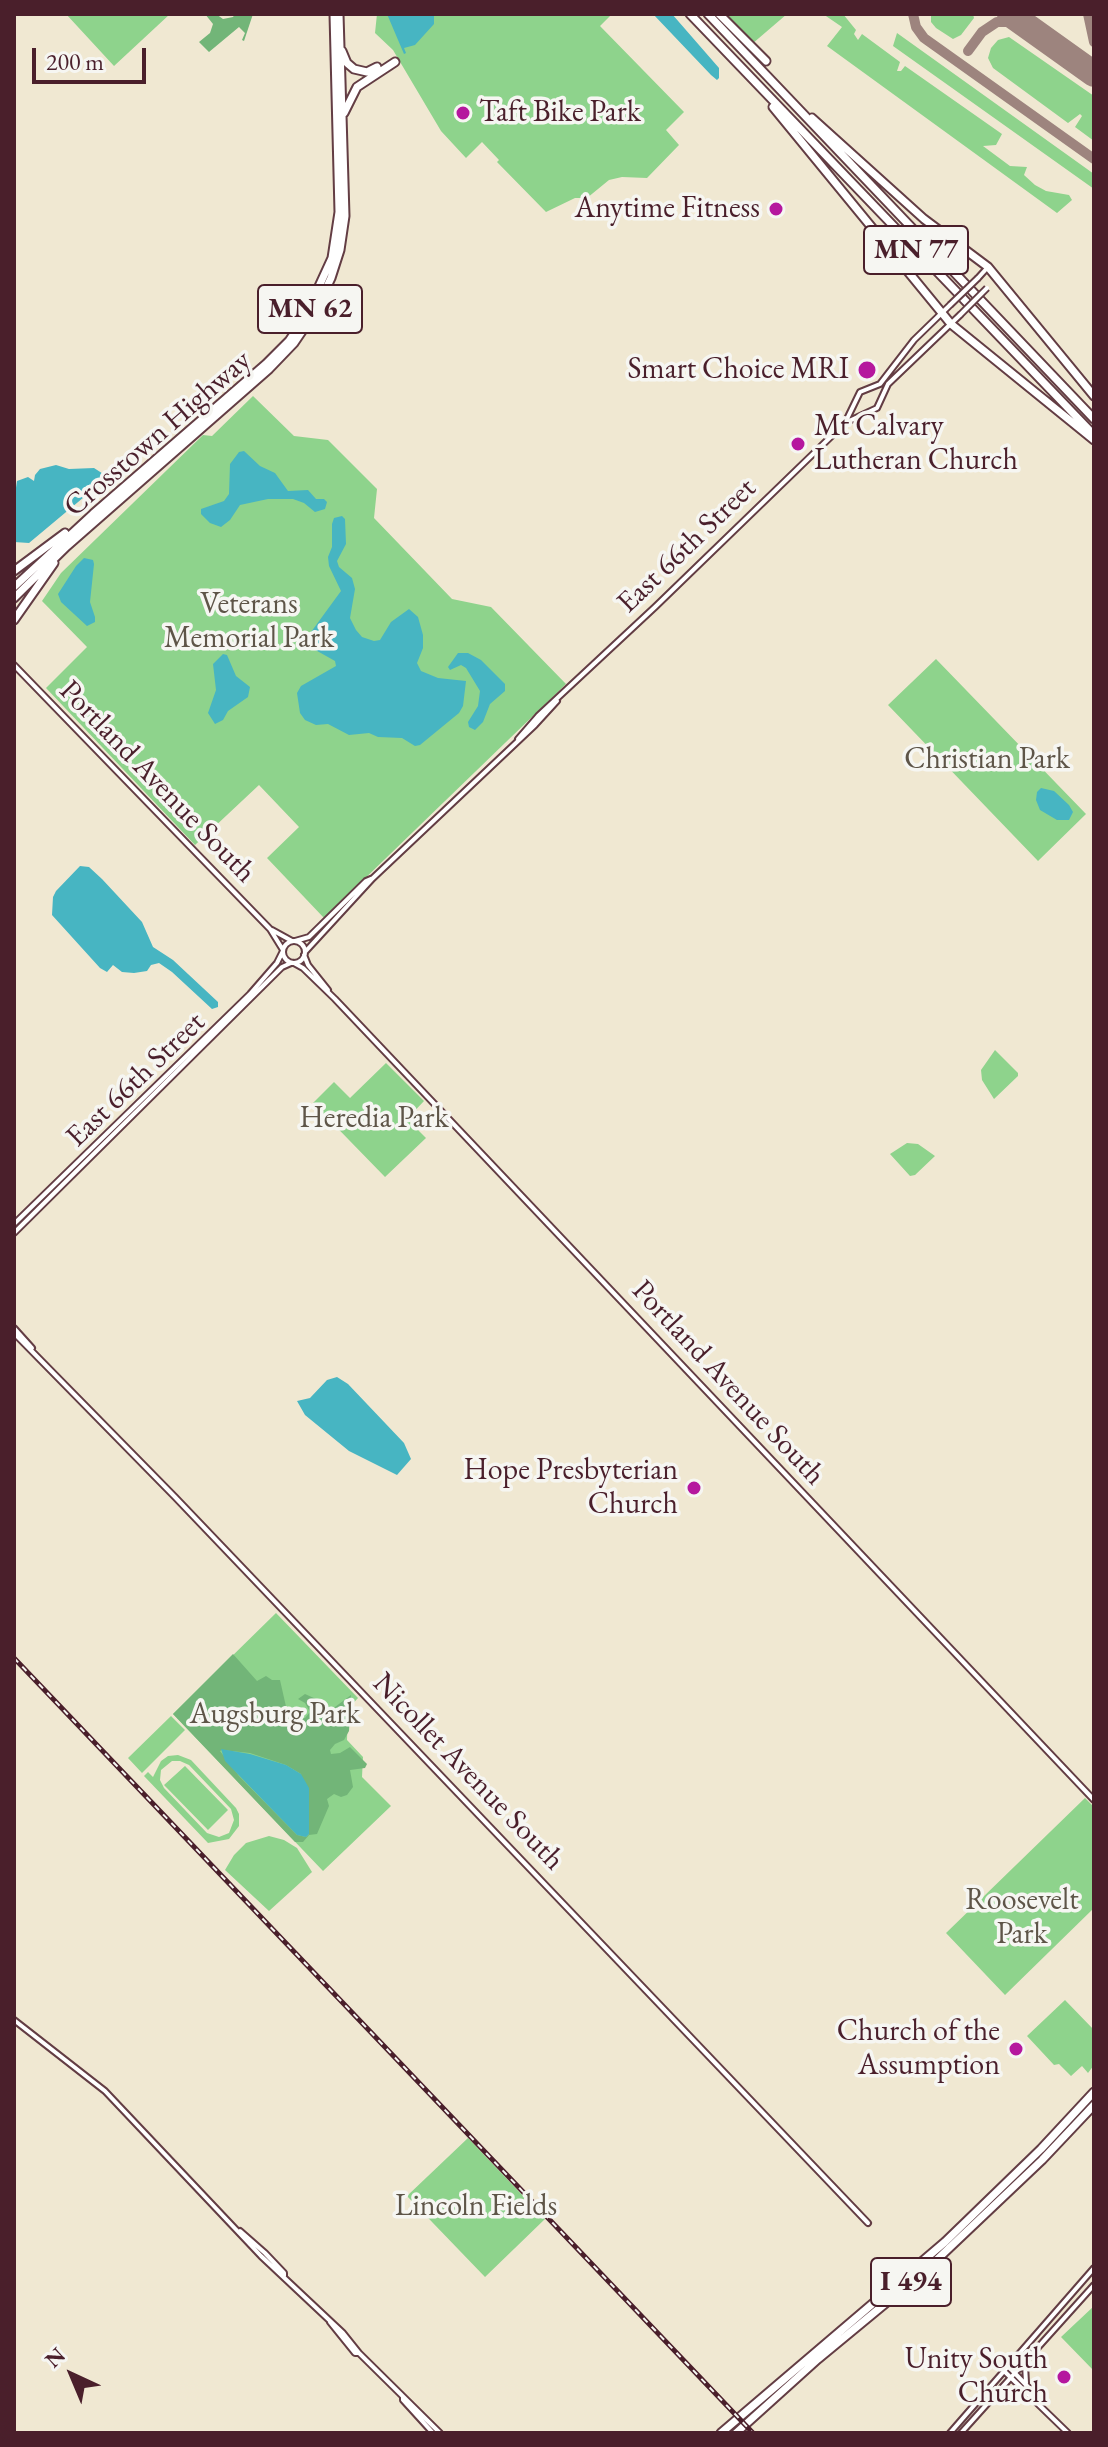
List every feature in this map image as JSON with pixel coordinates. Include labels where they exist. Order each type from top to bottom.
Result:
[{"type":"highway","name":"Crosstown Highway","points":[[14,598],[67,546],[269,369],[294,343],[315,312],[340,250],[345,216],[337,14]]},
{"type":"highway","name":"Crosstown Highway","points":[[14,587],[266,364],[289,341],[319,291],[332,258],[339,212],[337,14]]},
{"type":"highway","name":"MN 77","points":[[690,14],[1094,438]]},
{"type":"highway","name":"MN 77","points":[[708,14],[1094,419]]},
{"type":"highway","points":[[719,14],[766,61]]},
{"type":"highway","points":[[340,44],[347,63],[358,71],[370,71],[394,60],[354,91],[345,110],[342,127]]},
{"type":"highway","points":[[748,57],[924,219],[988,267],[1094,396]]},
{"type":"highway","points":[[738,65],[951,324],[1094,438]]},
{"type":"highway","points":[[14,571],[93,514]]},
{"type":"highway","points":[[14,620],[67,546]]},
{"type":"highway","name":"I 494","points":[[721,2433],[945,2242],[1041,2149],[1094,2092]]},
{"type":"highway","name":"I 494","points":[[736,2433],[818,2359],[938,2259],[1042,2160],[1094,2105]]},
{"type":"main road","points":[[988,267],[914,340],[880,384],[860,392],[857,400],[859,407],[865,411],[874,410],[888,384],[998,278]]},
{"type":"main road","points":[[870,389],[877,392],[880,399]]},
{"type":"main road","name":"East 66th Street","points":[[845,423],[857,400]]},
{"type":"main road","name":"East 66th Street","points":[[305,954],[373,878],[518,739],[538,716],[845,423],[865,411]]},
{"type":"main road","name":"Portland Avenue South","points":[[14,665],[270,929],[283,950]]},
{"type":"main road","name":"East 66th Street","points":[[295,941],[309,937],[366,881],[373,878]]},
{"type":"main road","name":"Portland Avenue South","points":[[270,929],[295,941]]},
{"type":"main road","points":[[295,941],[301,944],[305,954],[301,961],[293,963],[284,957],[283,950],[295,941]]},
{"type":"main road","name":"East 66th Street","points":[[14,1224],[250,994],[277,963],[283,950]]},
{"type":"main road","name":"Portland Avenue South","points":[[305,954],[308,965],[331,995]]},
{"type":"main road","name":"East 66th Street","points":[[14,1233],[282,967],[293,963]]},
{"type":"main road","name":"Portland Avenue South","points":[[293,963],[303,968],[331,995],[1094,1800]]},
{"type":"main road","name":"Nicollet Avenue South","points":[[14,1330],[868,2223]]},
{"type":"main road","points":[[14,2021],[77,2066],[105,2091],[265,2260],[330,2322],[355,2353],[359,2353],[440,2433]]},
{"type":"main road","points":[[950,2433],[1094,2268]]},
{"type":"main road","points":[[958,2423],[963,2431],[1094,2285]]},
{"type":"main road","points":[[1058,2307],[1067,2315]]},
{"type":"main road","points":[[1025,2361],[1029,2394]]},
{"type":"main road","points":[[1007,2365],[1027,2385]]},
{"type":"main road","points":[[1003,2370],[1068,2433]]},
{"type":"main road","points":[[403,2397],[433,2433]]},
{"type":"green space","points":[[66,14],[170,14],[114,66]]},
{"type":"green space","points":[[205,14],[216,14],[223,19],[235,14],[253,14],[244,41],[245,33],[239,27],[209,52],[199,42],[210,33],[213,24]]},
{"type":"green space","points":[[377,14],[612,14],[600,26],[684,112],[666,130],[679,145],[647,178],[609,180],[587,198],[575,198],[546,212],[497,162],[499,160],[482,142],[466,158],[441,131],[393,50],[375,33]]},
{"type":"green space","points":[[722,14],[787,14],[752,44]]},
{"type":"green space","points":[[823,14],[843,14],[856,30],[854,34],[858,40],[862,34],[900,62],[897,71],[905,66],[1002,134],[996,145],[983,146],[1010,166],[1027,167],[1024,175],[1035,185],[1046,191],[1069,195],[1072,200],[1057,213],[827,46],[842,27]]},
{"type":"green space","points":[[931,14],[973,14],[974,18],[961,35],[953,39],[936,28],[931,22]]},
{"type":"green space","points":[[897,33],[1094,174],[1094,189],[893,46]]},
{"type":"green space","points":[[1009,37],[1094,96],[1094,141],[1075,127],[1082,116],[1080,114],[1068,123],[993,68],[988,58],[991,48],[998,40]]},
{"type":"green space","name":"Veterans Memorial Park","points":[[253,396],[294,436],[328,440],[377,489],[374,518],[452,599],[491,607],[566,684],[324,918],[267,858],[299,827],[259,785],[195,845],[46,688],[87,647],[42,601],[61,573],[203,435],[212,436]]},
{"type":"green space","name":"Christian Park","points":[[936,659],[1086,814],[1038,861],[888,705]]},
{"type":"green space","points":[[995,1050],[1018,1076],[994,1099],[982,1080],[981,1070]]},
{"type":"green space","name":"Heredia Park","points":[[386,1063],[424,1101],[407,1119],[426,1138],[385,1177],[313,1103],[334,1082],[350,1098]]},
{"type":"green space","points":[[907,1143],[918,1144],[935,1156],[910,1176],[890,1154]]},
{"type":"green space","name":"Augsburg Park","points":[[276,1613],[358,1698],[348,1709],[347,1740],[363,1757],[362,1777],[391,1806],[323,1871],[173,1714]]},
{"type":"green space","points":[[233,1654],[257,1681],[266,1676],[280,1680],[287,1711],[296,1718],[305,1718],[310,1712],[305,1703],[298,1699],[305,1694],[322,1705],[316,1714],[319,1719],[351,1695],[349,1731],[344,1740],[330,1750],[331,1754],[340,1753],[350,1747],[367,1764],[365,1768],[350,1770],[353,1787],[347,1795],[341,1797],[334,1794],[327,1799],[329,1806],[317,1834],[309,1835],[303,1842],[295,1842],[173,1714]],"holes":[[[220,1751],[250,1753],[286,1765],[301,1774],[309,1834],[306,1837],[297,1835],[239,1776]]]},
{"type":"green space","points":[[171,1716],[185,1730],[142,1773],[128,1758]]},
{"type":"green space","points":[[178,1755],[191,1760],[236,1808],[239,1826],[229,1839],[208,1843],[144,1776],[148,1772],[153,1777],[161,1761]],"holes":[[[172,1761],[189,1765],[231,1809],[234,1820],[229,1833],[219,1837],[207,1833],[164,1788],[160,1780],[161,1770]]]},
{"type":"green space","points":[[185,1766],[228,1810],[208,1830],[164,1785]]},
{"type":"green space","name":"Roosevelt Park","points":[[1085,1798],[1094,1807],[1094,1908],[1005,1995],[946,1933]]},
{"type":"green space","points":[[269,1836],[297,1848],[312,1872],[269,1911],[225,1870],[246,1843]]},
{"type":"green space","points":[[1065,2000],[1094,2030],[1094,2065],[1088,2073],[1082,2066],[1071,2076],[1059,2064],[1054,2065],[1027,2036]]},
{"type":"green space","name":"Lincoln Fields","points":[[468,2138],[545,2219],[485,2277],[407,2196]]},
{"type":"green space","points":[[1094,2306],[1094,2371],[1061,2337]]},
{"type":"water","points":[[387,14],[443,14],[434,16],[434,24],[415,45],[404,48],[404,54]]},
{"type":"water","points":[[653,14],[672,14],[719,68],[717,80],[711,75]]},
{"type":"water","points":[[244,451],[260,466],[275,473],[288,491],[308,490],[316,499],[324,499],[327,502],[325,509],[315,512],[293,499],[268,499],[240,505],[221,527],[210,523],[201,514],[201,509],[224,501],[229,494],[230,464],[239,452]]},
{"type":"water","points":[[56,465],[69,469],[94,468],[108,477],[29,543],[14,542],[17,481],[28,477],[34,481],[40,469]]},
{"type":"water","points":[[342,516],[345,519],[346,544],[337,561],[339,567],[352,578],[355,589],[350,618],[356,630],[362,637],[380,640],[391,622],[409,609],[418,617],[423,635],[423,648],[417,663],[421,671],[438,678],[466,681],[463,706],[459,713],[420,745],[415,746],[402,738],[378,737],[369,733],[349,735],[328,724],[316,725],[305,720],[300,713],[297,693],[301,686],[336,666],[335,661],[303,643],[341,591],[328,557],[332,547],[334,518]]},
{"type":"water","points":[[84,558],[93,560],[94,564],[90,602],[95,622],[87,626],[61,602],[58,594]]},
{"type":"water","points":[[458,653],[468,653],[481,660],[505,684],[505,691],[490,704],[483,722],[475,730],[469,727],[468,722],[478,706],[480,691],[466,668],[461,665],[450,670],[448,667]]},
{"type":"water","points":[[223,654],[227,655],[236,676],[250,687],[248,697],[215,724],[208,713],[216,690],[213,664]]},
{"type":"water","points":[[1041,788],[1054,791],[1069,805],[1073,812],[1069,820],[1057,820],[1040,810],[1036,800]]},
{"type":"water","points":[[80,866],[89,867],[102,879],[142,922],[153,947],[173,960],[218,1002],[218,1007],[212,1009],[159,963],[151,965],[147,971],[134,973],[122,972],[113,965],[107,972],[100,968],[52,915],[56,891]]},
{"type":"water","points":[[337,1377],[348,1384],[404,1443],[411,1459],[397,1475],[349,1451],[305,1415],[297,1401],[310,1398],[327,1380]]},
{"type":"water","points":[[221,1749],[286,1765],[301,1774],[309,1788],[309,1834],[306,1837],[297,1835],[225,1761]]},
{"type":"taxiway","points":[[913,14],[916,27],[924,38],[1094,159]]},
{"type":"taxiway","points":[[1088,14],[1094,42]]},
{"type":"taxiway","points":[[968,51],[982,32],[997,22],[1016,22],[1040,35]]},
{"type":"runway","points":[[1010,14],[1094,74]]},
{"type":"railway","points":[[14,1658],[753,2433]]},
{"type":"place","name":"Taft Bike Park","points":[[463,113]]},
{"type":"place","name":"Anytime Fitness","points":[[776,209]]},
{"type":"place","name":"Smart Choice MRI","points":[[867,370]]},
{"type":"place","name":"Mt Calvary Lutheran Church","points":[[798,444]]},
{"type":"place","name":"Hope Presbyterian Church","points":[[694,1488]]},
{"type":"place","name":"Church of the Assumption","points":[[1016,2049]]},
{"type":"place","name":"Unity South Church","points":[[1064,2377]]}]
